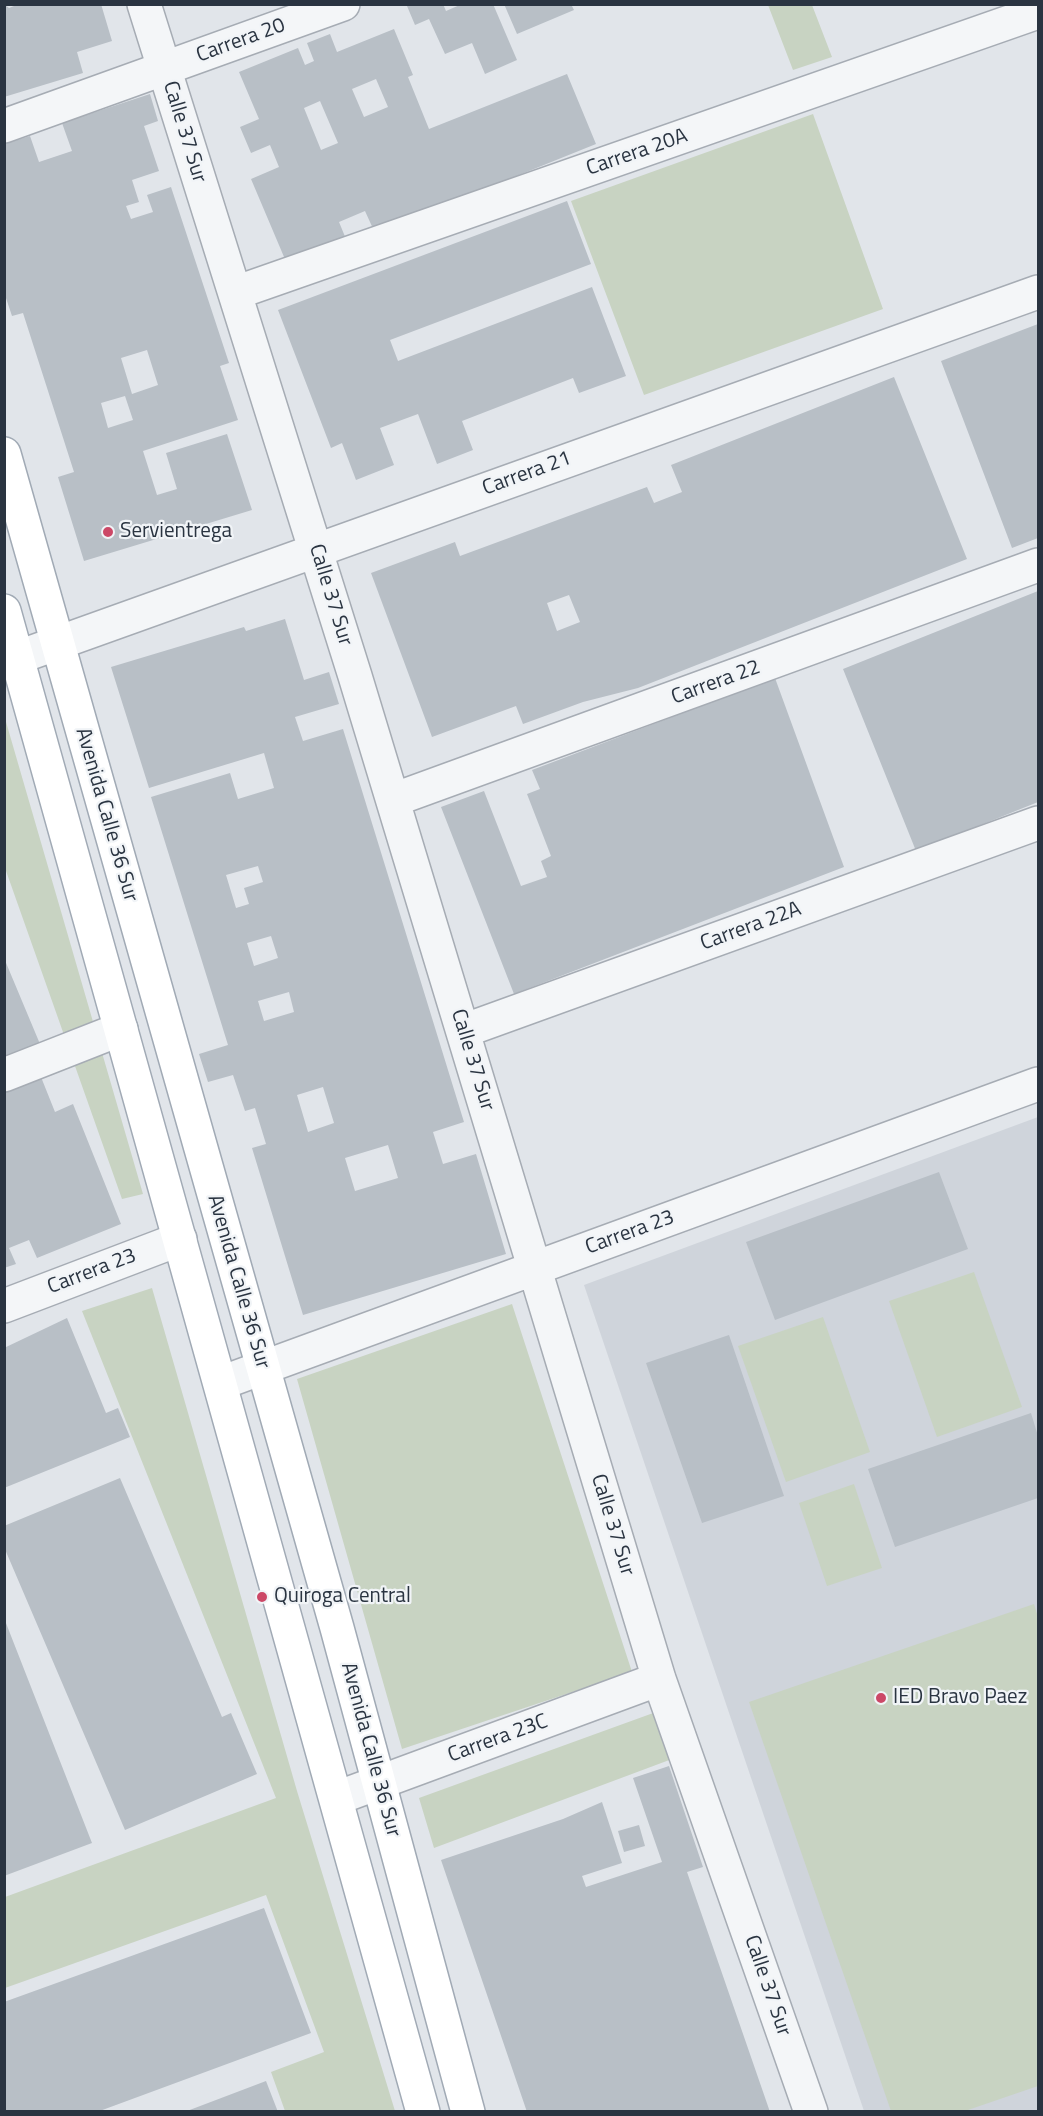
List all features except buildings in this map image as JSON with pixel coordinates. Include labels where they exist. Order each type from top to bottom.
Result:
[{"type":"main road","name":"Avenida Calle 36 Sur","points":[[4,454],[262,1367],[468,2112]]},
{"type":"main road","name":"Avenida Calle 36 Sur","points":[[4,611],[337,1797],[423,2112]]},
{"type":"street","name":"Calle 37 Sur","points":[[144,4],[393,800],[659,1679],[811,2112]]},
{"type":"street","name":"Carrera 20","points":[[4,126],[343,4]]},
{"type":"street","name":"Carrera 20A","points":[[235,293],[1038,12]]},
{"type":"street","name":"Carrera 21","points":[[16,658],[1038,292]]},
{"type":"street","name":"Carrera 22","points":[[393,800],[1038,565]]},
{"type":"street","name":"Carrera 22A","points":[[463,1031],[1038,823]]},
{"type":"street","points":[[4,1075],[121,1029]]},
{"type":"street","name":"Carrera 23","points":[[221,1383],[1038,1084]]},
{"type":"street","name":"Carrera 23","points":[[4,1306],[180,1239]]},
{"type":"street","name":"Carrera 23C","points":[[337,1797],[659,1679]]},
{"type":"shaded area","name":"IED Bravo Paez","points":[[1038,1117],[1038,2111],[864,2111],[584,1285]]},
{"type":"green space","points":[[768,5],[812,5],[832,57],[793,70]]},
{"type":"green space","points":[[813,114],[883,309],[644,395],[571,201]]},
{"type":"green space","points":[[4,715],[143,1194],[122,1199],[5,868]]},
{"type":"green space","points":[[974,1272],[1022,1407],[937,1437],[889,1301]]},
{"type":"green space","points":[[152,1288],[297,1791],[395,2111],[285,2111],[271,2072],[324,2052],[266,1895],[5,1988],[5,1897],[276,1798],[82,1311]]},
{"type":"green space","points":[[512,1304],[632,1672],[402,1749],[297,1379]]},
{"type":"green space","points":[[823,1317],[870,1452],[786,1482],[738,1346]]},
{"type":"green space","points":[[854,1484],[882,1568],[827,1586],[799,1503]]},
{"type":"green space","points":[[1034,1604],[1038,1617],[1038,2086],[965,2111],[891,2111],[749,1702]]},
{"type":"green space","points":[[656,1712],[672,1759],[434,1848],[419,1798]]},
{"type":"place","name":"Servientrega","points":[[108,532]]},
{"type":"place","name":"Quiroga Central","points":[[262,1597]]},
{"type":"place","name":"IED Bravo Paez","points":[[881,1698]]}]
